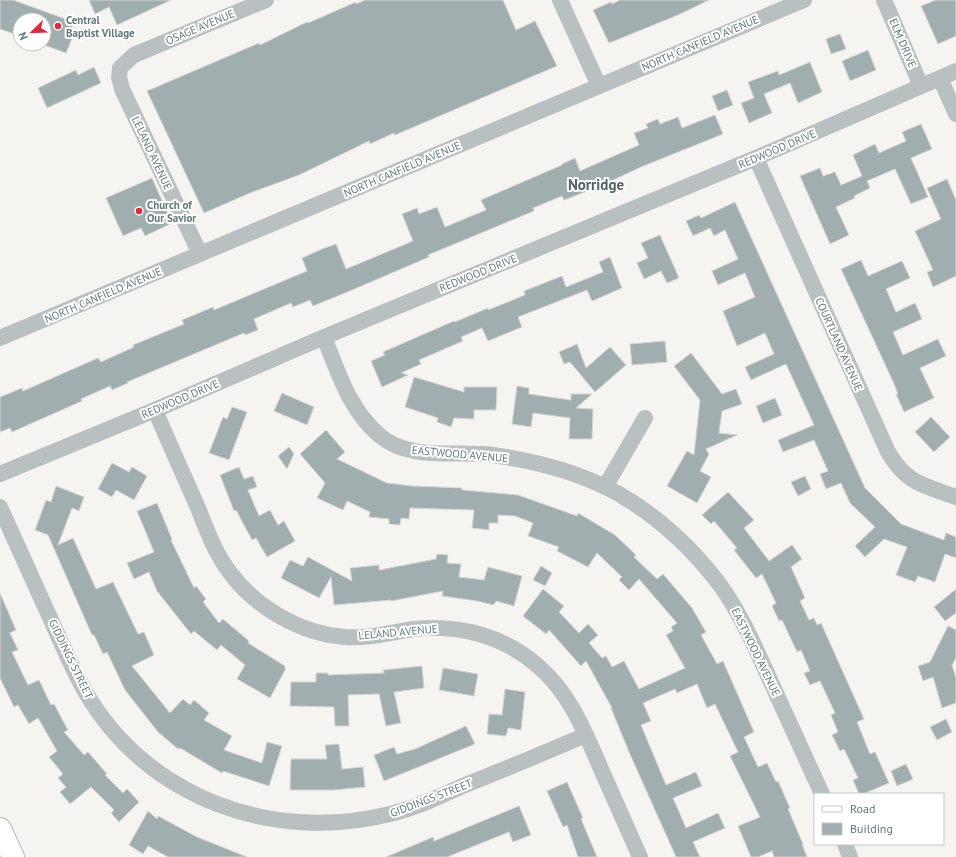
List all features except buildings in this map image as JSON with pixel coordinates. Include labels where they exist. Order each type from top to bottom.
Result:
[{"type":"main road","points":[[0,829],[13,857]]},
{"type":"street","name":"OSAGE AVENUE","points":[[134,55],[266,0]]},
{"type":"street","points":[[560,0],[599,86]]},
{"type":"street","name":"NORTH CANFIELD AVENUE","points":[[0,338],[804,0]]},
{"type":"street","name":"ELM DRIVE","points":[[884,0],[921,86]]},
{"type":"street","name":"LELAND AVENUE","points":[[134,55],[120,68],[119,77],[122,89],[200,254]]},
{"type":"street","name":"REDWOOD DRIVE","points":[[0,474],[155,410],[324,337],[756,158],[956,71]]},
{"type":"street","points":[[940,78],[956,114]]},
{"type":"street","name":"COURTLAND AVENUE","points":[[756,158],[885,445],[895,464],[903,474],[912,481],[956,497]]},
{"type":"street","name":"EASTWOOD AVENUE","points":[[324,337],[344,388],[353,404],[364,419],[380,436],[397,447],[415,452],[467,452],[522,460],[577,474],[632,502],[656,520],[701,561],[720,586],[745,627],[822,793]]},
{"type":"street","name":"LELAND AVENUE","points":[[155,410],[221,560],[242,587],[262,604],[298,625],[330,635],[362,637],[431,628],[464,630],[494,638],[524,655],[552,679],[575,712],[640,857]]},
{"type":"street","points":[[605,487],[644,418]]},
{"type":"street","name":"GIDDINGS STREET","points":[[0,507],[73,668],[96,708],[110,726],[141,758],[177,784],[216,805],[257,817],[302,823],[368,819],[412,808],[586,735]]},
{"type":"street","points":[[844,845],[850,857]]},
{"type":"place","name":"Central Baptist Village","points":[[58,26]]},
{"type":"place","name":"Church of Our Savior","points":[[139,211]]},
{"type":"district","name":"Norridge","points":[[596,184]]}]
